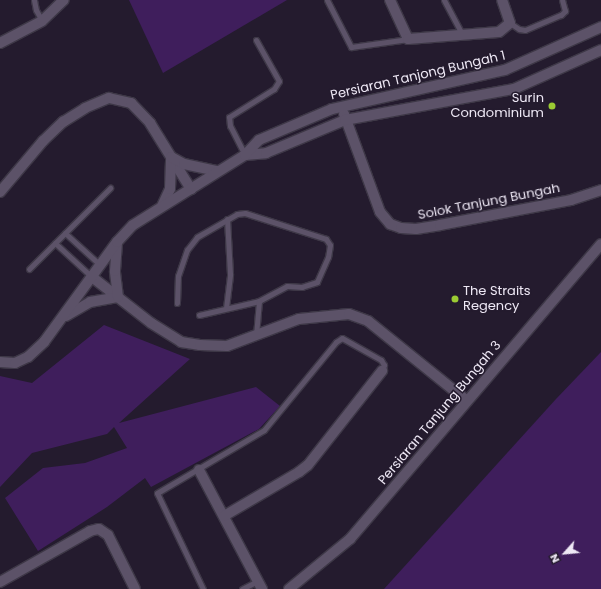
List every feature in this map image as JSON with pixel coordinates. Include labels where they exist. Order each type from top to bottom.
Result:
[{"type":"street","points":[[0,43],[42,21],[64,0]]},
{"type":"street","points":[[390,0],[408,39],[499,32],[510,23],[502,0]]},
{"type":"street","name":"Persiaran Tanjong Bungah 1","points":[[0,362],[15,363],[28,357],[44,342],[117,242],[133,225],[217,171],[245,155],[259,140],[342,106],[505,70],[601,27]]},
{"type":"street","name":"Persiaran Tanjong Bungah 1","points":[[245,155],[266,153],[345,120],[514,89],[601,50]]},
{"type":"street","points":[[0,192],[43,140],[63,122],[85,108],[109,98],[131,103],[150,122],[190,189]]},
{"type":"street","name":"Solok Tanjung Bungah","points":[[342,106],[345,120],[380,212],[390,224],[401,228],[416,229],[440,225],[571,200],[601,190]]},
{"type":"street","points":[[171,157],[190,166],[217,171]]},
{"type":"street","points":[[161,207],[170,189],[171,157]]},
{"type":"street","points":[[117,242],[115,271],[118,297]]},
{"type":"street","name":"Persiaran Tanjung Bungah 3","points":[[289,589],[350,539],[601,244]]},
{"type":"street","points":[[92,277],[181,342],[227,346],[299,319],[349,314],[368,321],[467,401]]},
{"type":"street","points":[[63,317],[90,302],[118,297]]},
{"type":"street","points":[[224,516],[300,472],[308,465],[382,371]]},
{"type":"street","points":[[199,470],[260,585]]},
{"type":"street","points":[[0,582],[90,531],[99,529],[108,535],[135,589]]},
{"type":"lane","points":[[34,0],[36,10],[42,21]]},
{"type":"lane","points":[[327,0],[351,47],[408,39]]},
{"type":"lane","points":[[444,0],[462,34]]},
{"type":"lane","points":[[510,23],[519,29],[525,30],[561,15],[565,11],[562,0]]},
{"type":"lane","points":[[245,155],[230,126],[229,117],[274,89],[279,81],[256,40]]},
{"type":"lane","points":[[29,269],[110,188]]},
{"type":"lane","points":[[177,303],[178,276],[187,250],[197,237],[227,219],[245,212],[326,239],[330,244],[317,282],[302,287],[287,286],[259,301],[199,315]]},
{"type":"lane","points":[[226,308],[230,274],[227,219]]},
{"type":"lane","points":[[65,233],[100,265]]},
{"type":"lane","points":[[55,243],[92,277]]},
{"type":"lane","points":[[255,336],[259,301]]},
{"type":"lane","points":[[202,589],[156,493],[199,470],[264,430],[336,342],[342,338],[381,360],[384,365],[382,371]]},
{"type":"lane","points":[[242,589],[260,585]]},
{"type":"shaded area","points":[[129,0],[287,0],[163,73]]},
{"type":"shaded area","points":[[104,325],[190,359],[119,423],[256,387],[280,406],[259,429],[151,487],[145,478],[107,507],[38,551],[5,498],[43,468],[85,463],[127,448],[114,427],[107,434],[32,453],[0,487],[0,376],[32,383]]},
{"type":"shaded area","points":[[601,352],[601,589],[384,589],[556,399]]},
{"type":"place","name":"Surin Condominium","points":[[552,106]]},
{"type":"place","name":"The Straits Regency","points":[[455,299]]}]
